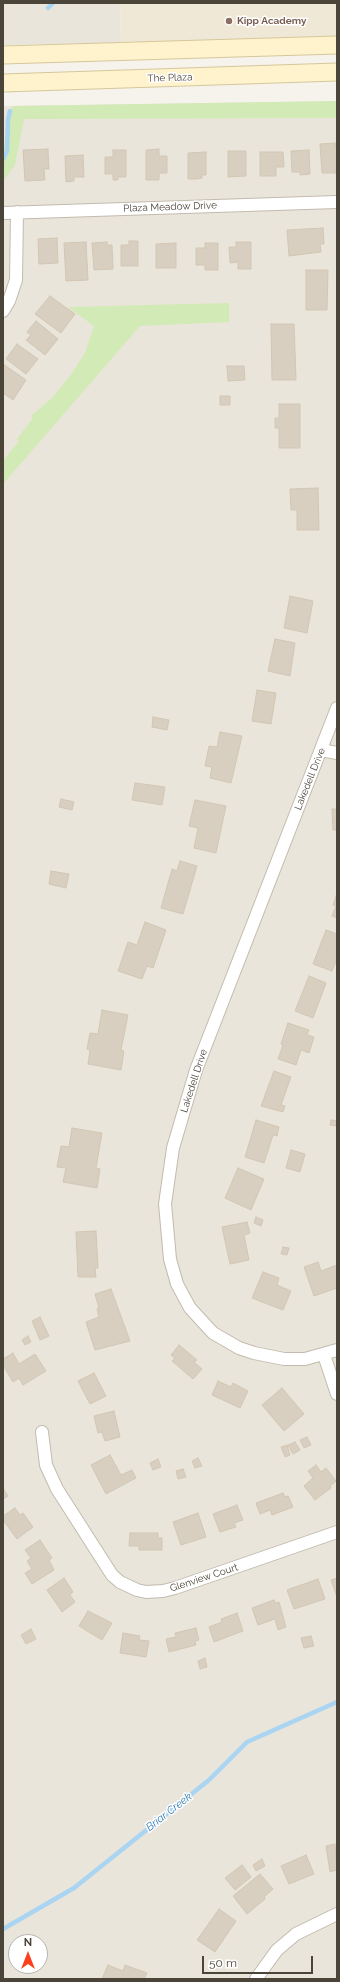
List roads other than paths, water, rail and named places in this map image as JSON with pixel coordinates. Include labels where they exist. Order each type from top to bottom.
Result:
[{"type":"main road","points":[[3,56],[337,45]]},
{"type":"main road","name":"The Plaza","points":[[3,83],[337,72]]},
{"type":"street","name":"Plaza Meadow Drive","points":[[3,213],[337,202]]},
{"type":"street","points":[[3,311],[9,301],[16,280],[17,212]]},
{"type":"street","name":"Lakedell Drive","points":[[337,708],[196,1070],[173,1148],[165,1204],[170,1259],[177,1284],[190,1308],[213,1333],[239,1348],[254,1354],[284,1359],[305,1359],[324,1355],[337,1350]]},
{"type":"street","points":[[321,750],[337,753]]},
{"type":"street","points":[[324,1355],[337,1394]]},
{"type":"street","name":"Glenview Court","points":[[42,1432],[46,1465],[57,1490],[112,1575],[120,1582],[137,1590],[146,1592],[163,1591],[175,1588],[337,1532]]},
{"type":"street","points":[[256,1979],[277,1950],[296,1934],[337,1914]]},
{"type":"waterway","points":[[48,8],[53,3]]},
{"type":"waterway","points":[[3,159],[7,151],[8,120],[10,111]]},
{"type":"waterway","name":"Briar Creek","points":[[3,1929],[74,1888],[209,1780],[247,1742],[337,1702]]},
{"type":"place","name":"Kipp Academy","points":[[229,21]]}]
